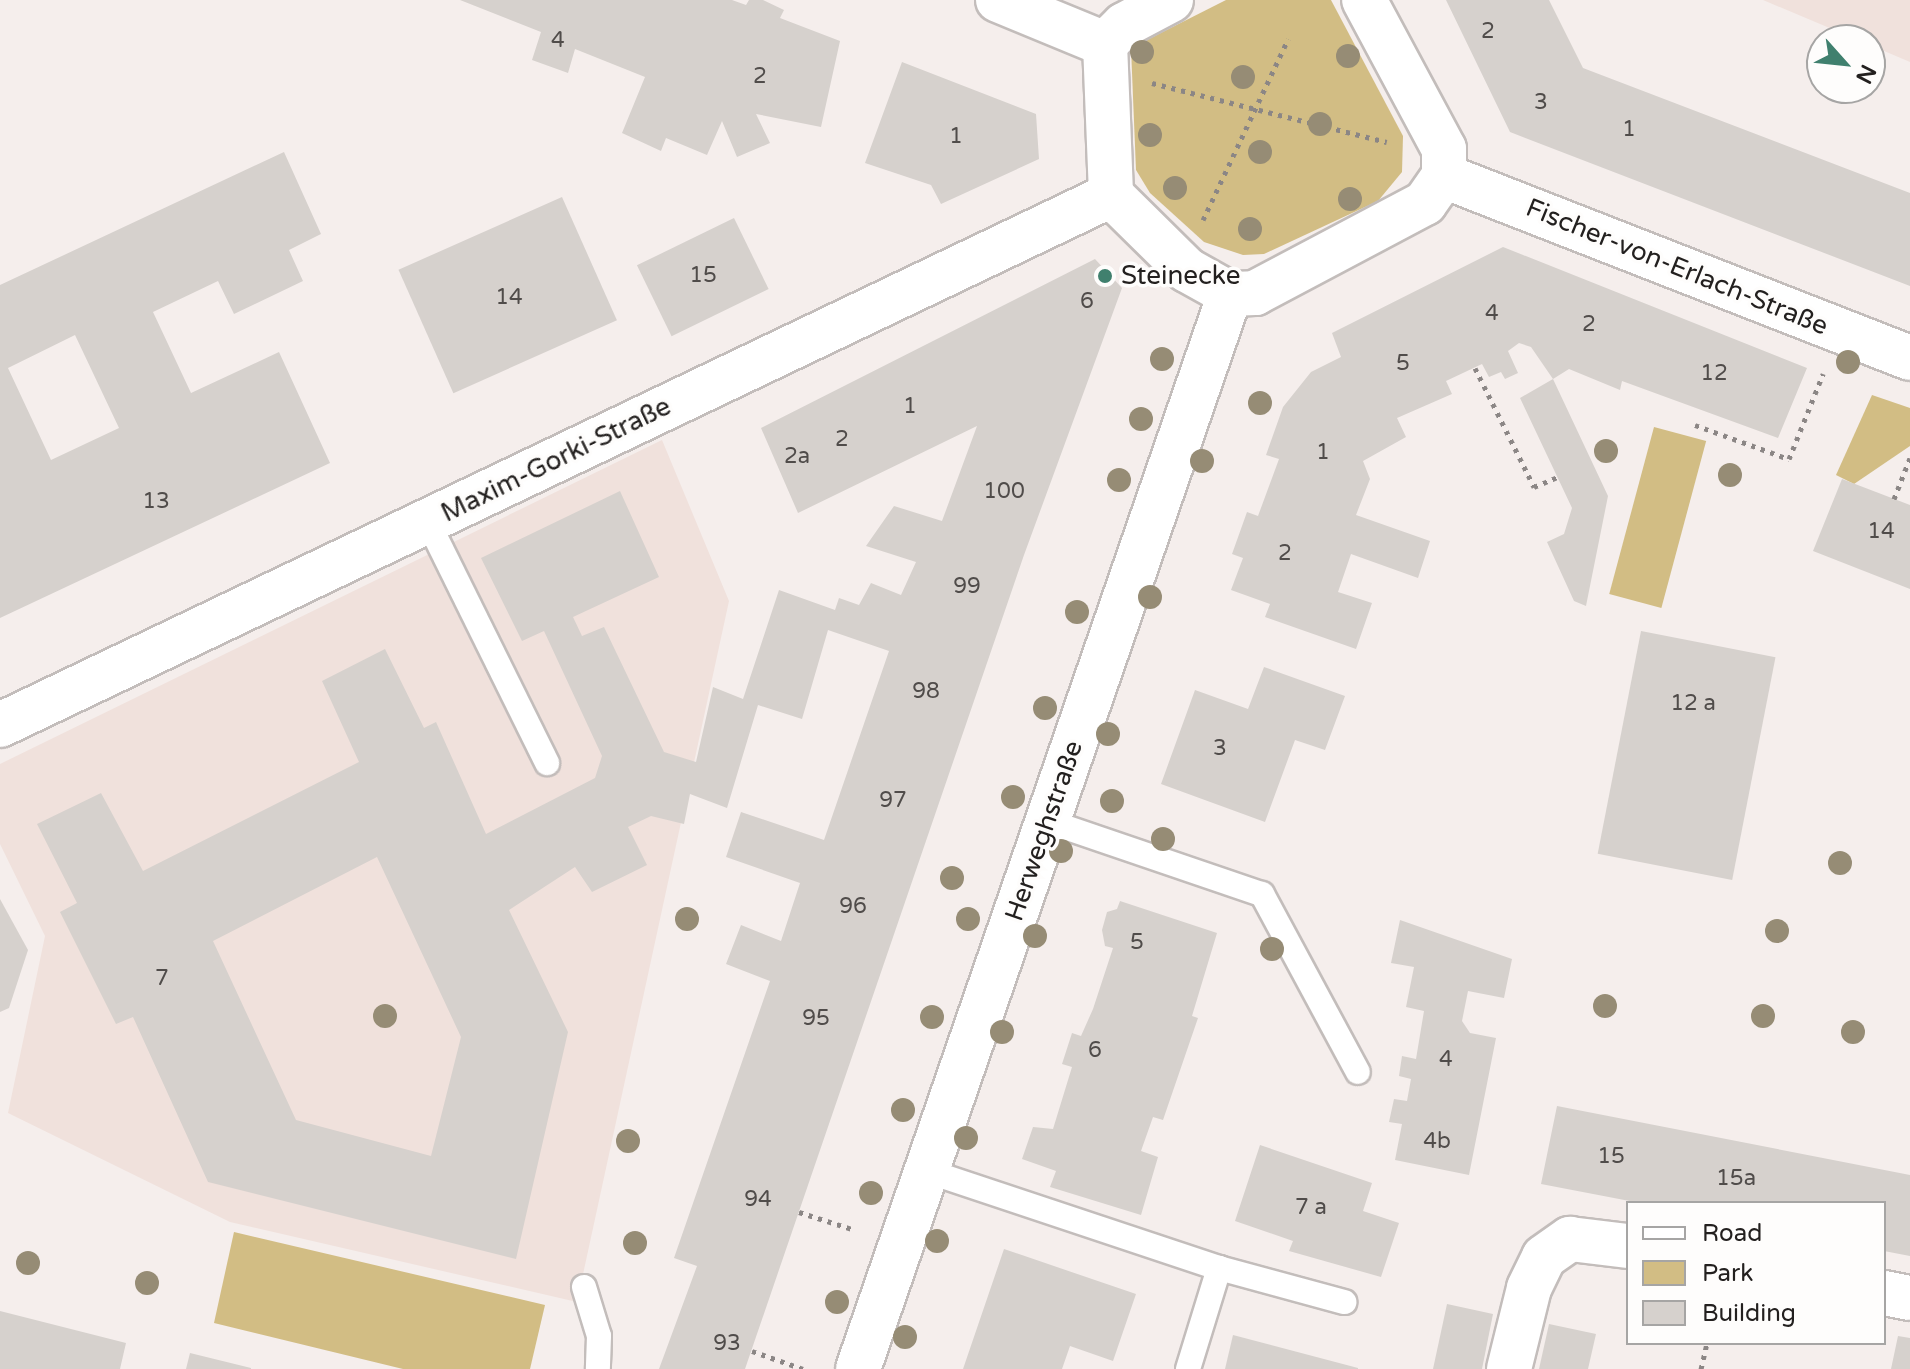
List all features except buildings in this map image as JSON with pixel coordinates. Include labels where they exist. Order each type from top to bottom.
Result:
[{"type":"street","points":[[998,0],[1105,44]]},
{"type":"street","points":[[1171,0],[1124,25],[1105,44],[1111,195],[1187,270],[1230,294],[1255,293],[1425,203],[1444,176],[1444,149],[1364,0]]},
{"type":"street","name":"Fischer-von-Erlach-Straße","points":[[1444,176],[1910,358]]},
{"type":"street","name":"Maxim-Gorki-Straße","points":[[0,725],[1111,195]]},
{"type":"street","name":"Herweghstraße","points":[[858,1369],[1230,294]]},
{"type":"street","points":[[1509,1369],[1529,1288],[1544,1257],[1570,1239],[1626,1246]]},
{"type":"street","points":[[1886,1293],[1910,1298]]},
{"type":"lane","points":[[428,522],[547,763]]},
{"type":"lane","points":[[1047,821],[1262,894],[1358,1072]]},
{"type":"lane","points":[[927,1171],[1219,1268],[1344,1302]]},
{"type":"lane","points":[[1188,1369],[1219,1268]]},
{"type":"lane","points":[[584,1287],[599,1336],[598,1369]]},
{"type":"path","points":[[1199,229],[1288,39]]},
{"type":"path","points":[[1148,82],[1393,143]]},
{"type":"path","points":[[1695,425],[1789,459],[1828,362]]},
{"type":"path","points":[[1475,368],[1534,487],[1557,477]]},
{"type":"path","points":[[1894,499],[1910,458]]},
{"type":"path","points":[[799,1212],[852,1229]]},
{"type":"path","points":[[1701,1369],[1707,1345]]},
{"type":"path","points":[[752,1351],[803,1369]]},
{"type":"shaded area","points":[[1763,0],[1910,0],[1910,62],[1886,52],[1886,24],[1820,24]]},
{"type":"shaded area","points":[[662,440],[729,601],[577,1302],[230,1222],[8,1113],[45,936],[0,844],[0,764]]},
{"type":"green space","points":[[1226,0],[1331,0],[1403,136],[1402,172],[1378,201],[1264,254],[1243,255],[1204,242],[1150,193],[1136,170],[1131,48]]},
{"type":"green space","points":[[1872,395],[1910,408],[1910,446],[1854,484],[1836,475]]},
{"type":"green space","points":[[1654,427],[1706,441],[1661,608],[1609,594]]},
{"type":"green space","points":[[234,1232],[545,1305],[530,1369],[403,1369],[214,1323]]},
{"type":"place","name":"Steinecke","points":[[1105,276]]}]
